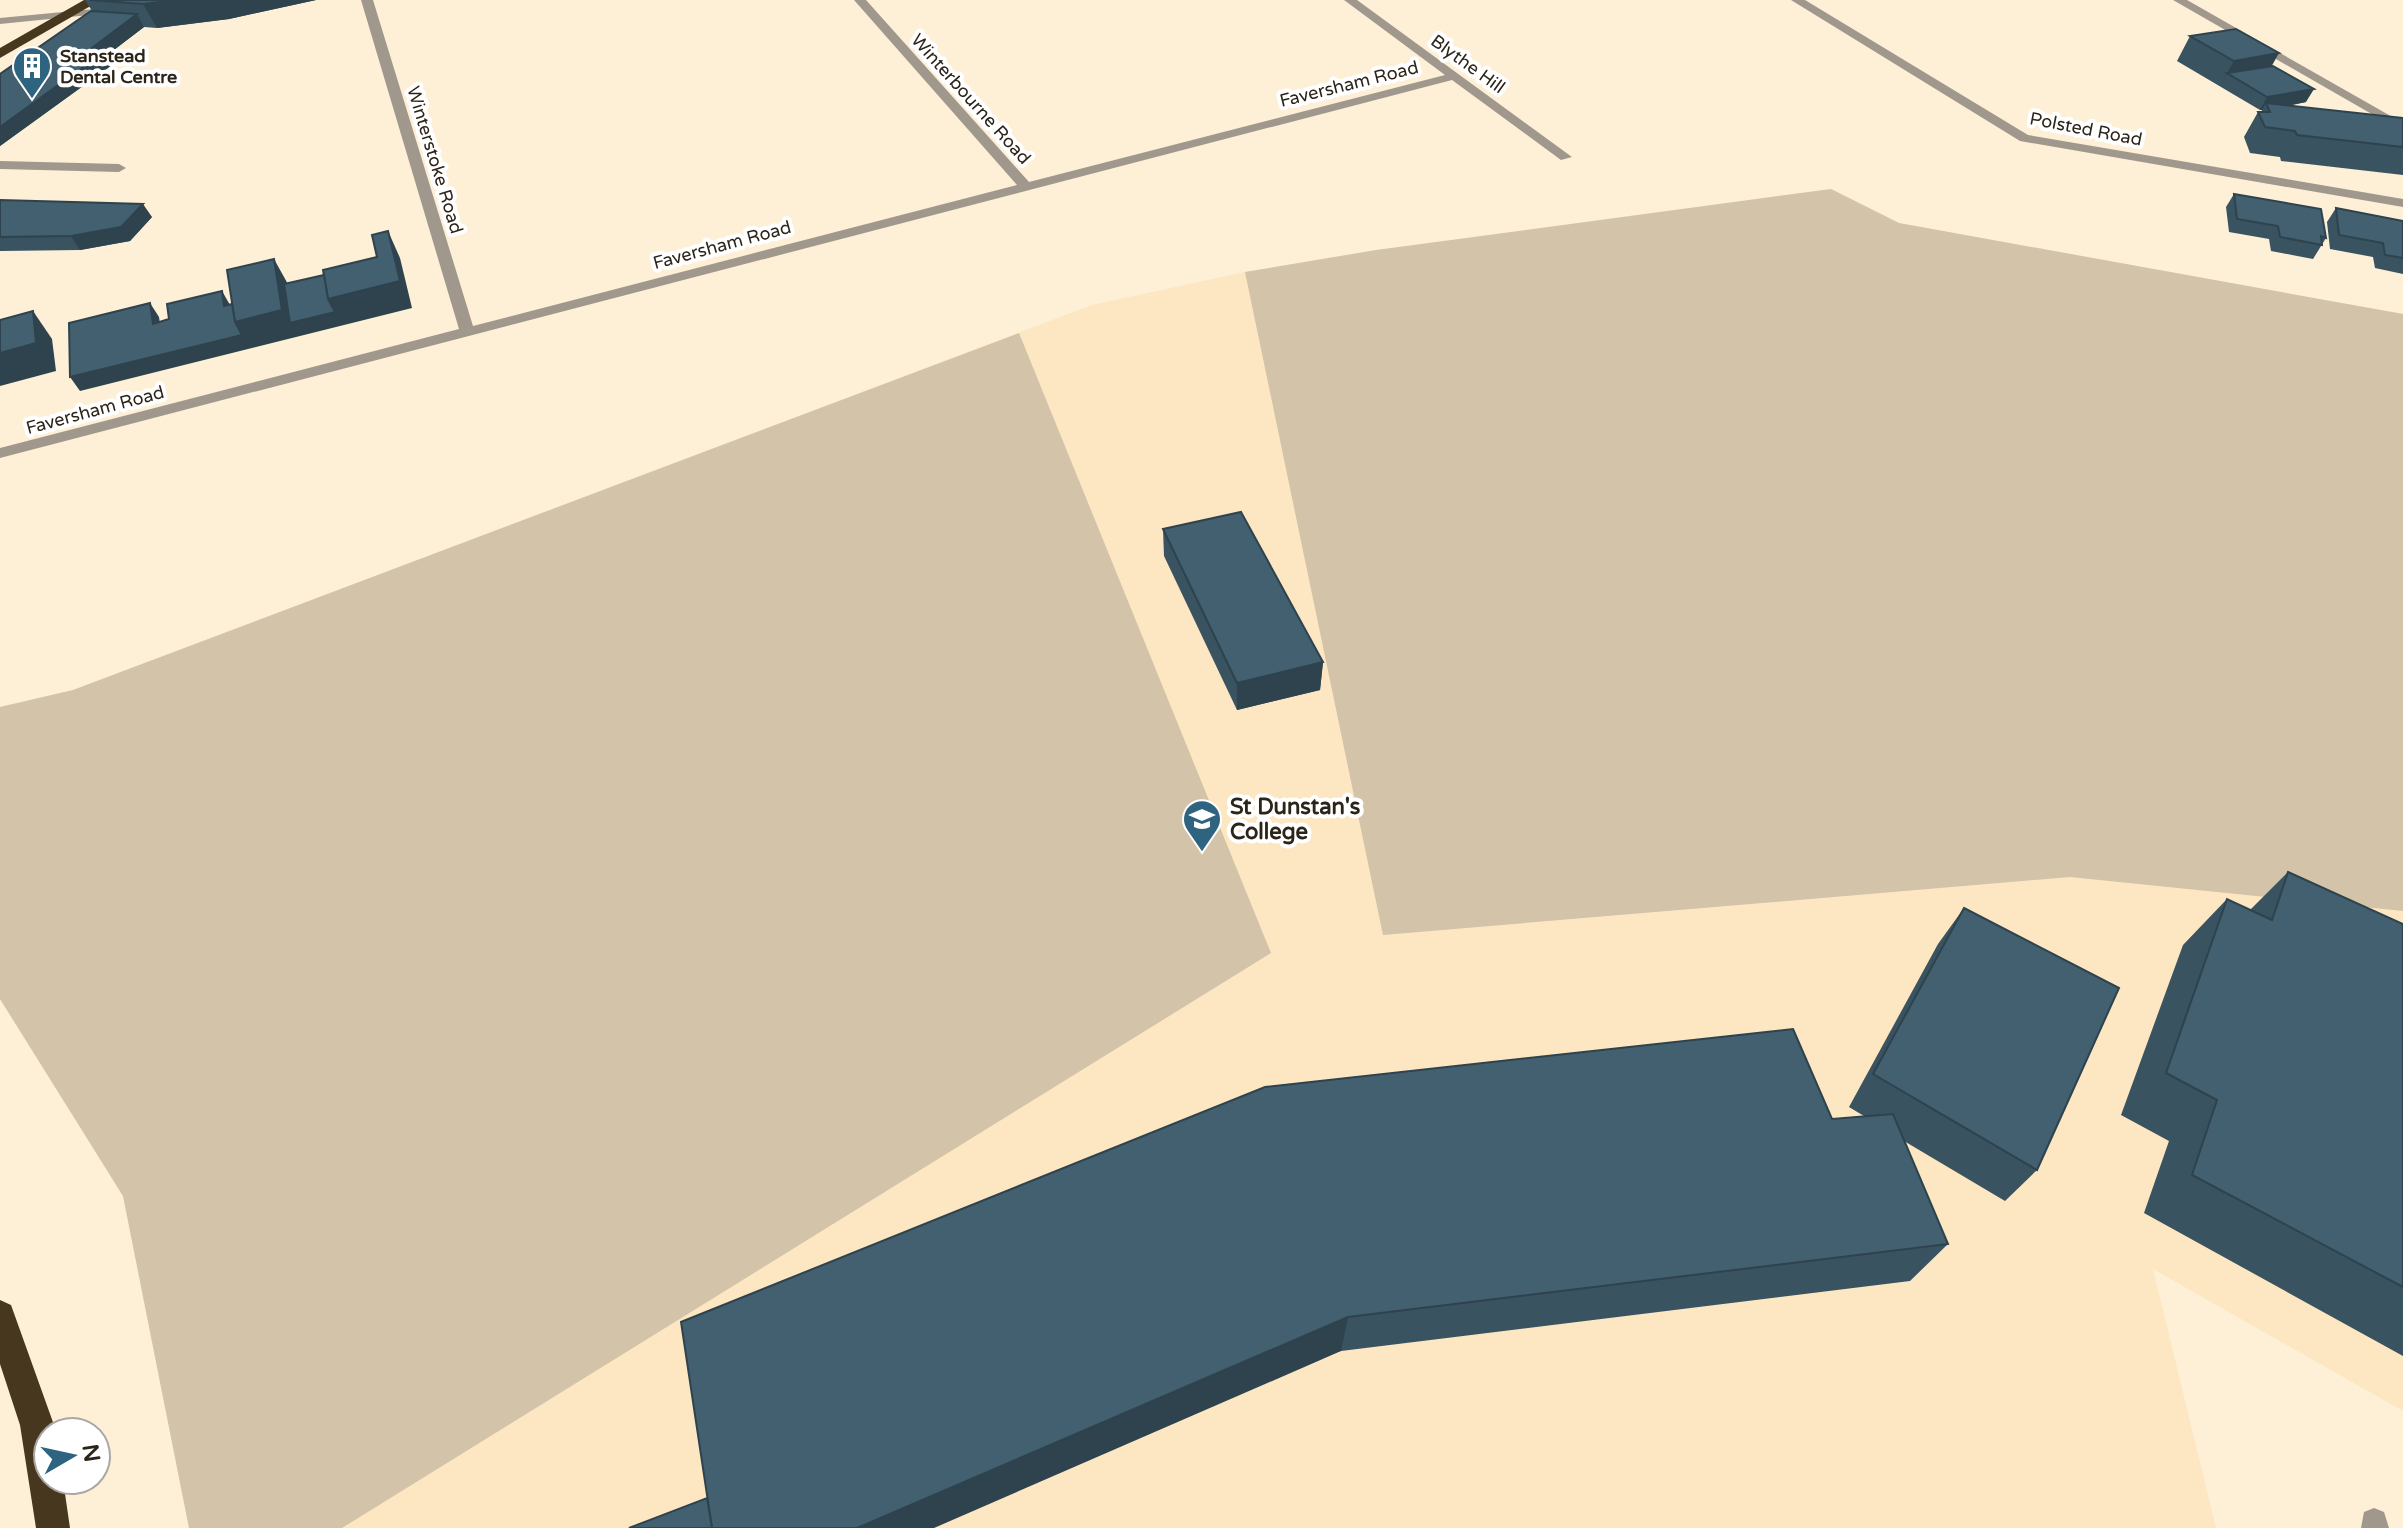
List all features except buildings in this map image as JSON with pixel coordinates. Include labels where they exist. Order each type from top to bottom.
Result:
[{"type":"highway","points":[[0,54],[94,0]]},
{"type":"highway","points":[[0,1316],[37,1425],[53,1528]]},
{"type":"street","name":"Winterstoke Road","points":[[367,0],[467,330]]},
{"type":"street","name":"Winterbourne Road","points":[[860,0],[1024,185]]},
{"type":"street","name":"Blythe Hill","points":[[1350,0],[1566,157]]},
{"type":"street","name":"Polsted Road","points":[[1797,0],[2024,138],[2403,203]]},
{"type":"street","points":[[2179,0],[2403,128]]},
{"type":"street","points":[[0,21],[121,9]]},
{"type":"street","name":"Faversham Road","points":[[0,453],[1024,185],[1454,76]]},
{"type":"street","points":[[0,165],[119,168]]},
{"type":"shaded area","name":"St Dunstan's College","points":[[1831,189],[1899,223],[2403,314],[2403,1411],[2153,1269],[2216,1528],[189,1528],[123,1196],[0,999],[0,707],[73,690],[1092,305],[1245,272]]},
{"type":"shaded area","points":[[1831,189],[1899,223],[2403,314],[2403,911],[2070,877],[1383,935],[1245,272],[1376,250]]},
{"type":"shaded area","points":[[1019,333],[1271,953],[342,1528],[189,1528],[123,1196],[0,999],[0,707],[73,690]]},
{"type":"place","name":"Stanstead Dental Centre","points":[[32,100]]},
{"type":"place","name":"St Dunstan's College","points":[[1202,853]]}]
